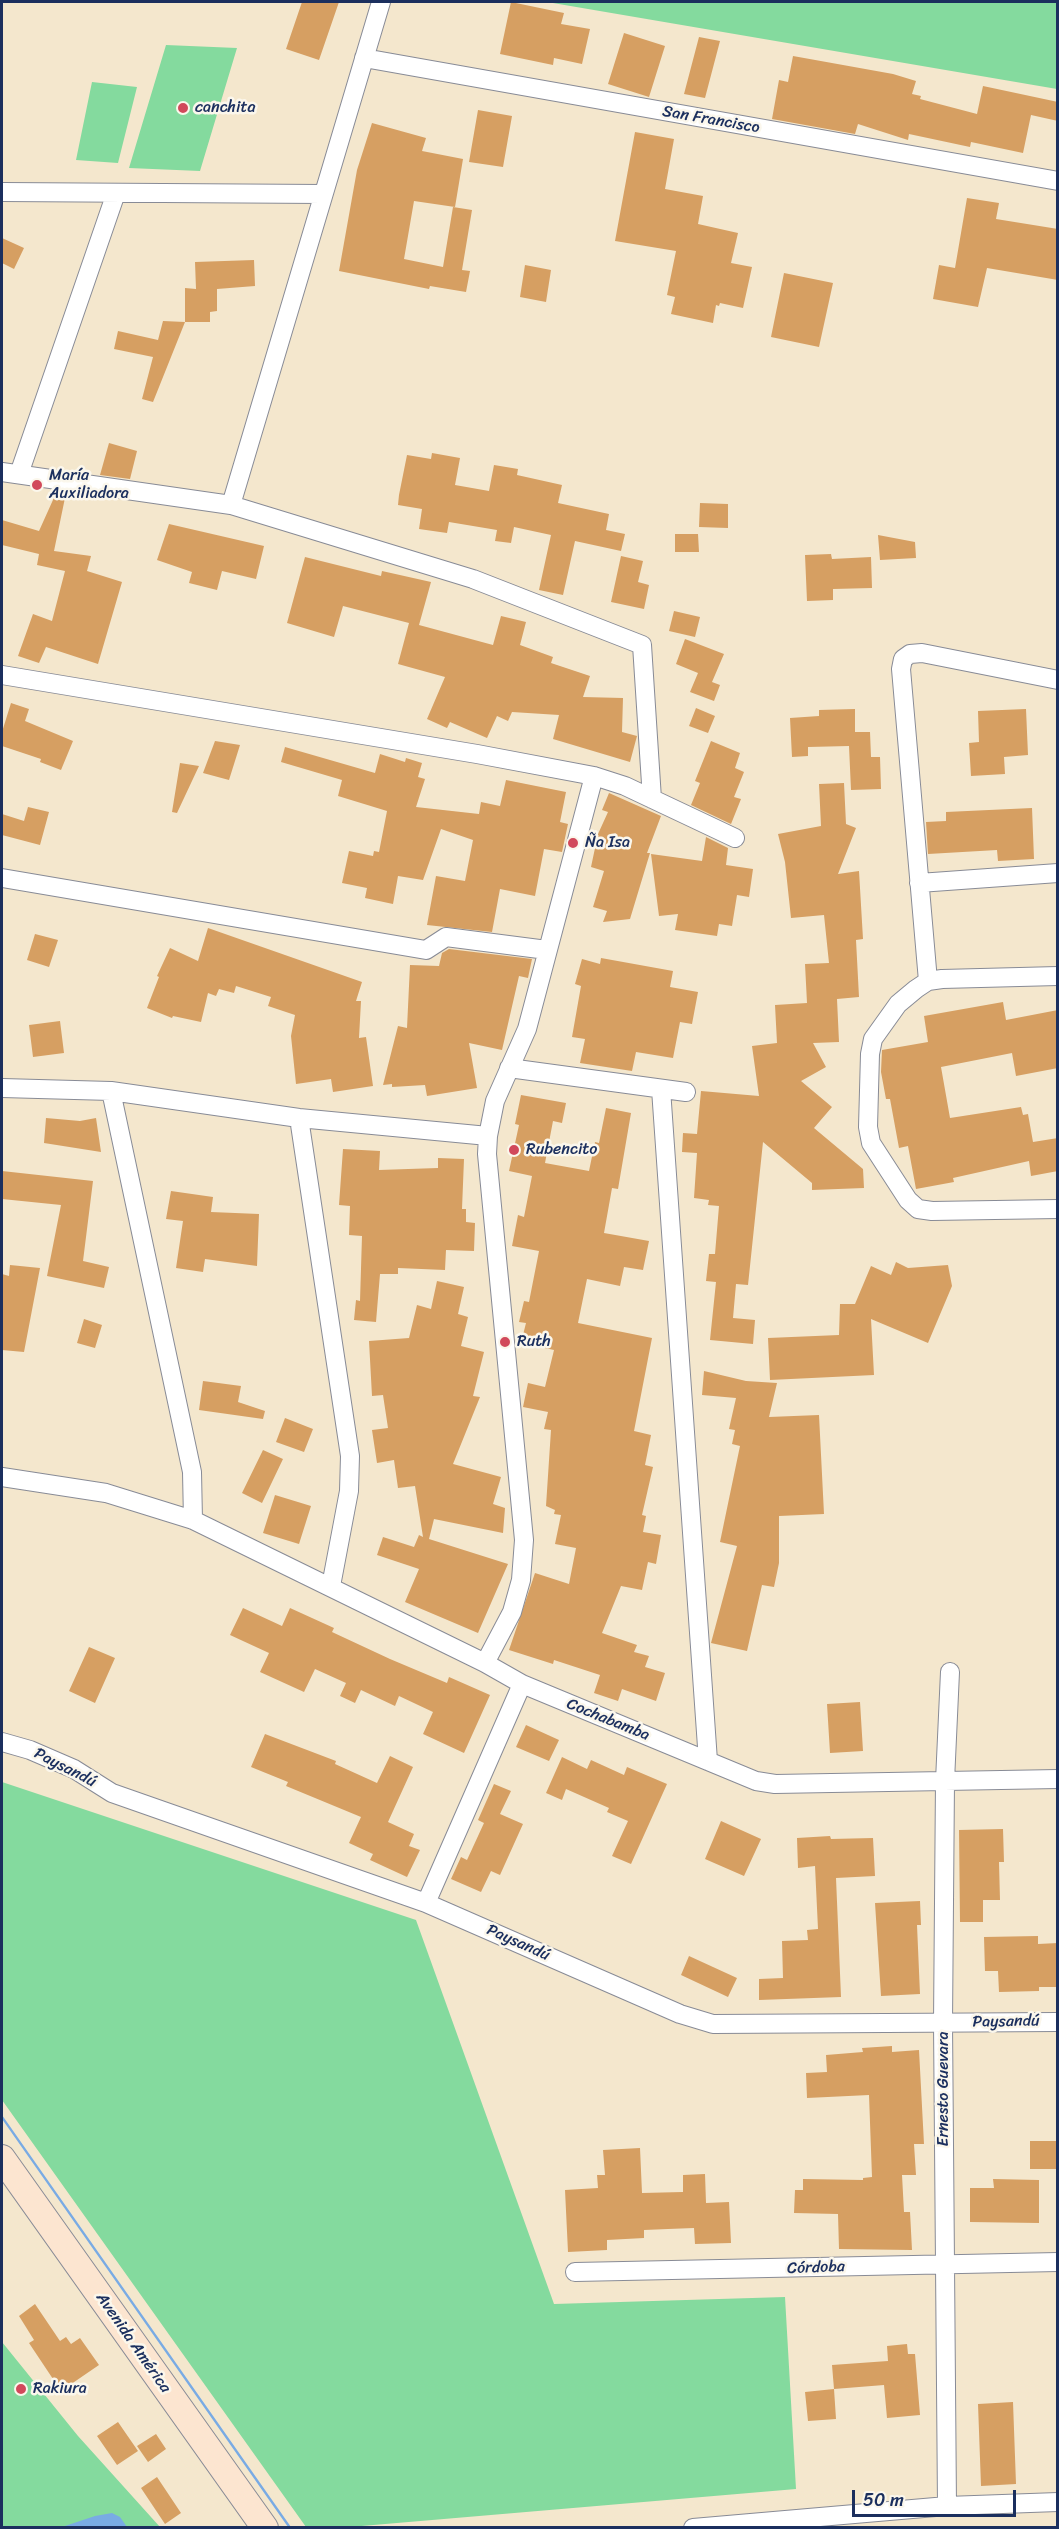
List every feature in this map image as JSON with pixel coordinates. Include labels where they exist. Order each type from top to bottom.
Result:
[{"type":"main road","name":"Avenida América","points":[[2,2158],[265,2528]]},
{"type":"street","points":[[231,505],[381,2]]},
{"type":"street","name":"San Francisco","points":[[364,58],[1058,181]]},
{"type":"street","points":[[2,192],[323,194]]},
{"type":"street","points":[[116,193],[10,473],[231,505],[473,579],[642,645],[652,799]]},
{"type":"street","points":[[928,981],[901,669],[903,658],[910,654],[922,653],[1058,680]]},
{"type":"street","points":[[2,675],[477,754],[594,776],[625,786],[735,838]]},
{"type":"street","points":[[485,1663],[512,1612],[521,1580],[524,1540],[487,1154],[488,1136],[495,1101],[527,1029],[594,776]]},
{"type":"street","points":[[919,883],[1058,873]]},
{"type":"street","points":[[2,878],[426,951],[446,937],[547,950]]},
{"type":"street","points":[[1058,976],[928,981],[898,1004],[873,1039],[870,1054],[868,1117],[872,1143],[908,1200],[918,1209],[932,1211],[1058,1209]]},
{"type":"street","points":[[509,1068],[686,1092]]},
{"type":"street","points":[[2,1088],[111,1091],[299,1118],[488,1136]]},
{"type":"street","points":[[661,1089],[708,1761]]},
{"type":"street","points":[[111,1091],[192,1472],[193,1520]]},
{"type":"street","points":[[299,1118],[350,1456],[349,1491],[331,1586]]},
{"type":"street","name":"Cochabamba","points":[[2,1477],[106,1493],[193,1520],[331,1586],[522,1684],[756,1781],[775,1784],[1058,1779]]},
{"type":"street","name":"Ernesto Guevara","points":[[947,2506],[943,2023],[945,1781],[950,1672]]},
{"type":"street","points":[[426,1903],[522,1684]]},
{"type":"street","name":"Paysandú","points":[[2,1742],[30,1750],[74,1769],[112,1793],[426,1903],[680,2014],[713,2024],[1058,2022]]},
{"type":"street","name":"Córdoba","points":[[575,2272],[783,2270],[1058,2262]]},
{"type":"street","points":[[693,2528],[947,2506],[1058,2502]]},
{"type":"green space","points":[[547,2],[1057,2],[1057,89]]},
{"type":"green space","name":"canchita","points":[[166,45],[237,48],[200,171],[129,168]]},
{"type":"green space","points":[[92,82],[137,87],[118,163],[76,160]]},
{"type":"green space","points":[[2,1782],[416,1920],[554,2304],[785,2297],[796,2489],[350,2527],[306,2527],[2,2100]]},
{"type":"green space","name":"Rakiura","points":[[2,2342],[78,2436],[160,2527],[2,2527]]},
{"type":"water","points":[[2,2115],[291,2527],[288,2527],[2,2119]]},
{"type":"water","points":[[112,2513],[120,2517],[127,2527],[62,2527],[95,2516]]},
{"type":"building","points":[[302,2],[339,2],[319,60],[286,49]]},
{"type":"building","points":[[511,2],[564,13],[561,24],[590,29],[582,64],[554,58],[553,65],[500,54]]},
{"type":"building","points":[[624,33],[665,46],[649,97],[608,84]]},
{"type":"building","points":[[699,37],[720,41],[705,98],[684,94]]},
{"type":"building","points":[[793,56],[893,74],[916,81],[912,94],[921,96],[920,99],[977,114],[983,86],[1058,102],[1058,121],[1031,115],[1023,153],[971,142],[970,147],[909,134],[908,140],[858,124],[855,134],[772,119],[779,80],[788,82]]},
{"type":"building","points":[[478,110],[512,116],[503,167],[469,162]]},
{"type":"building","points":[[372,123],[426,138],[422,151],[463,159],[455,207],[414,201],[404,259],[443,267],[453,207],[472,210],[462,270],[470,271],[466,292],[430,286],[429,289],[339,271],[357,170]]},
{"type":"building","points":[[635,132],[674,139],[665,189],[703,196],[698,224],[738,233],[731,263],[752,267],[743,308],[720,303],[719,306],[716,305],[713,323],[671,314],[675,297],[667,295],[676,251],[615,241]]},
{"type":"building","points":[[967,198],[999,203],[996,219],[1058,229],[1058,280],[987,268],[978,307],[933,299],[939,265],[955,268]]},
{"type":"building","points":[[2,238],[24,248],[14,269],[2,263]]},
{"type":"building","points":[[254,260],[255,286],[217,289],[217,311],[210,312],[210,322],[185,322],[185,288],[196,289],[195,262]]},
{"type":"building","points":[[525,265],[551,270],[546,302],[520,297]]},
{"type":"building","points":[[784,273],[833,283],[819,347],[771,337]]},
{"type":"building","points":[[163,321],[185,322],[153,402],[142,399],[153,357],[114,349],[118,331],[158,340]]},
{"type":"building","points":[[109,443],[137,451],[130,479],[100,475]]},
{"type":"building","points":[[432,453],[460,458],[455,485],[489,491],[494,465],[518,469],[517,475],[562,485],[558,503],[609,514],[606,530],[625,534],[621,551],[575,541],[563,595],[539,590],[551,535],[514,527],[511,543],[495,541],[497,530],[449,522],[447,533],[419,529],[422,509],[398,505],[399,495],[407,455],[431,459]]},
{"type":"building","points":[[57,491],[66,493],[54,551],[91,556],[87,571],[122,582],[98,664],[46,647],[39,663],[18,656],[33,614],[52,621],[65,571],[37,565],[39,554],[2,545],[2,520],[39,531]]},
{"type":"building","points":[[700,503],[728,504],[728,528],[699,527]]},
{"type":"building","points":[[169,524],[264,546],[256,579],[222,571],[217,590],[189,583],[192,572],[157,560]]},
{"type":"building","points":[[675,534],[698,534],[699,552],[675,552]]},
{"type":"building","points":[[878,535],[915,542],[916,558],[880,560]]},
{"type":"building","points":[[831,554],[832,559],[871,557],[872,588],[833,589],[833,600],[807,601],[805,555]]},
{"type":"building","points":[[621,556],[643,561],[638,582],[649,585],[644,609],[611,602]]},
{"type":"building","points":[[305,557],[381,576],[382,571],[431,582],[419,625],[493,645],[501,616],[526,622],[520,645],[553,657],[551,663],[590,676],[583,697],[623,698],[622,732],[637,736],[630,762],[553,739],[559,715],[512,712],[508,721],[497,716],[487,738],[450,722],[447,728],[427,719],[445,677],[398,664],[409,623],[343,606],[334,637],[287,623]]},
{"type":"building","points":[[674,611],[700,617],[695,637],[669,631]]},
{"type":"building","points":[[685,639],[724,654],[712,682],[720,685],[714,701],[690,692],[698,673],[676,664]]},
{"type":"building","points":[[11,703],[29,709],[25,721],[73,741],[61,770],[40,762],[41,759],[2,746],[2,732]]},
{"type":"building","points":[[696,708],[715,716],[708,733],[689,726]]},
{"type":"building","points":[[855,709],[855,732],[870,732],[871,757],[880,757],[881,789],[851,790],[849,746],[808,747],[808,756],[792,757],[790,718],[819,716],[819,710]]},
{"type":"building","points":[[1026,709],[1028,755],[1004,757],[1005,774],[971,776],[969,743],[979,742],[978,711]]},
{"type":"building","points":[[215,741],[240,745],[229,780],[203,773]]},
{"type":"building","points":[[711,741],[740,753],[735,768],[744,772],[734,797],[741,799],[731,824],[691,805],[700,783],[695,781]]},
{"type":"building","points":[[285,747],[375,773],[380,754],[405,762],[406,758],[422,763],[418,777],[425,779],[416,807],[479,814],[481,802],[500,806],[506,780],[566,792],[560,822],[568,824],[562,852],[544,849],[535,896],[500,889],[492,932],[427,925],[436,876],[465,881],[473,840],[441,829],[423,880],[398,876],[393,904],[365,898],[367,888],[342,883],[349,851],[373,856],[374,851],[379,852],[387,811],[338,796],[342,780],[281,762]]},
{"type":"building","points":[[180,763],[199,766],[177,813],[172,812]]},
{"type":"building","points":[[844,783],[846,824],[856,828],[838,874],[859,871],[863,939],[856,940],[859,997],[837,999],[839,1042],[813,1043],[826,1067],[801,1081],[832,1107],[814,1128],[863,1169],[864,1188],[812,1190],[812,1183],[763,1142],[748,1285],[736,1284],[733,1318],[755,1320],[753,1344],[710,1340],[716,1282],[706,1281],[709,1254],[715,1254],[719,1206],[708,1205],[709,1200],[694,1198],[697,1153],[682,1152],[683,1133],[697,1134],[701,1091],[759,1096],[752,1046],[777,1043],[775,1005],[807,1003],[805,964],[829,963],[824,915],[791,918],[785,862],[778,834],[821,826],[819,784]]},
{"type":"building","points":[[609,793],[661,816],[647,853],[650,853],[630,919],[603,922],[607,911],[593,907],[604,871],[591,867],[598,834],[608,812],[602,810]]},
{"type":"building","points":[[28,807],[49,812],[40,845],[2,835],[2,814],[24,821]]},
{"type":"building","points":[[1032,808],[1034,859],[998,861],[997,850],[928,854],[926,822],[946,821],[946,812]]},
{"type":"building","points":[[706,837],[728,848],[726,865],[753,869],[749,897],[737,895],[732,926],[719,924],[717,936],[675,930],[678,914],[659,916],[651,854],[702,861]]},
{"type":"building","points":[[208,928],[362,982],[356,1001],[361,1001],[359,1038],[366,1037],[373,1086],[333,1092],[331,1079],[296,1084],[291,1036],[295,1015],[268,1006],[271,997],[236,986],[234,993],[219,989],[216,996],[208,993],[201,1022],[173,1016],[172,1018],[147,1008],[159,977],[157,976],[170,948],[198,961]]},
{"type":"building","points":[[35,934],[58,940],[49,967],[27,960]]},
{"type":"building","points":[[449,949],[532,959],[528,978],[519,976],[502,1050],[469,1043],[477,1088],[427,1096],[425,1085],[392,1087],[392,1084],[383,1085],[398,1026],[407,1028],[410,965],[439,966],[442,953]]},
{"type":"building","points":[[601,958],[673,971],[670,987],[698,992],[692,1024],[680,1022],[673,1058],[636,1052],[632,1071],[580,1063],[585,1039],[572,1037],[581,986],[575,984],[582,959],[600,964]]},
{"type":"building","points":[[1003,1002],[1006,1020],[1058,1010],[1058,1068],[1016,1076],[1012,1053],[941,1067],[950,1118],[1021,1107],[1023,1115],[1028,1114],[1033,1142],[1058,1138],[1058,1171],[1031,1176],[1029,1161],[953,1178],[954,1182],[916,1189],[908,1146],[899,1148],[890,1099],[886,1099],[881,1072],[882,1050],[928,1042],[924,1016]]},
{"type":"building","points":[[60,1021],[64,1053],[33,1057],[29,1025]]},
{"type":"building","points":[[521,1095],[566,1103],[562,1123],[553,1121],[545,1163],[589,1171],[595,1142],[599,1143],[606,1108],[631,1113],[618,1189],[612,1188],[604,1233],[649,1241],[643,1270],[624,1267],[620,1286],[587,1279],[578,1323],[652,1338],[634,1431],[651,1435],[645,1465],[653,1467],[642,1515],[646,1516],[643,1532],[661,1535],[656,1564],[648,1562],[642,1590],[621,1586],[602,1633],[637,1645],[634,1652],[649,1656],[645,1667],[665,1673],[656,1701],[622,1689],[618,1701],[594,1693],[600,1675],[554,1660],[553,1664],[509,1650],[535,1573],[569,1584],[576,1548],[555,1544],[561,1515],[554,1514],[555,1510],[546,1506],[551,1430],[544,1429],[548,1412],[523,1407],[528,1383],[545,1387],[554,1350],[521,1343],[526,1323],[519,1322],[524,1301],[529,1302],[539,1251],[512,1246],[518,1215],[524,1217],[532,1176],[509,1171],[519,1125],[515,1124]]},
{"type":"building","points":[[46,1118],[80,1121],[96,1118],[101,1152],[44,1143]]},
{"type":"building","points":[[343,1149],[380,1151],[379,1170],[438,1168],[438,1158],[464,1159],[462,1209],[466,1209],[466,1222],[475,1223],[474,1251],[446,1250],[445,1270],[398,1268],[398,1274],[380,1274],[376,1322],[354,1320],[356,1300],[360,1301],[362,1236],[349,1235],[350,1206],[339,1205]]},
{"type":"building","points":[[2,1171],[93,1181],[83,1261],[109,1267],[104,1288],[47,1276],[61,1205],[2,1199]]},
{"type":"building","points":[[171,1191],[213,1197],[211,1212],[259,1214],[257,1266],[205,1259],[203,1272],[176,1268],[183,1221],[166,1219]]},
{"type":"building","points":[[896,1262],[908,1268],[948,1265],[952,1286],[928,1343],[871,1319],[874,1375],[770,1380],[768,1338],[839,1335],[840,1304],[855,1304],[871,1266],[891,1275]]},
{"type":"building","points":[[10,1265],[40,1268],[24,1352],[2,1350],[2,1274],[9,1276]]},
{"type":"building","points":[[437,1281],[464,1287],[458,1314],[468,1317],[461,1346],[484,1352],[473,1396],[480,1397],[453,1464],[501,1477],[493,1504],[505,1508],[503,1533],[434,1519],[429,1539],[508,1564],[478,1633],[405,1602],[419,1569],[377,1555],[383,1537],[414,1547],[419,1535],[423,1537],[415,1486],[398,1488],[394,1460],[377,1463],[372,1430],[388,1428],[383,1395],[372,1396],[369,1341],[409,1338],[417,1305],[431,1309]]},
{"type":"building","points":[[84,1319],[102,1325],[95,1348],[77,1343]]},
{"type":"building","points":[[704,1371],[746,1381],[777,1383],[769,1417],[819,1415],[824,1514],[779,1516],[779,1563],[774,1587],[762,1585],[747,1651],[711,1643],[737,1546],[720,1542],[740,1446],[732,1444],[735,1430],[729,1429],[736,1398],[702,1395]]},
{"type":"building","points":[[203,1381],[241,1386],[238,1402],[265,1411],[263,1419],[199,1410]]},
{"type":"building","points":[[285,1418],[313,1429],[304,1452],[276,1442]]},
{"type":"building","points":[[263,1450],[283,1459],[262,1503],[242,1493]]},
{"type":"building","points":[[275,1495],[311,1506],[299,1544],[263,1533]]},
{"type":"building","points":[[243,1608],[282,1626],[290,1608],[334,1628],[332,1632],[390,1659],[447,1683],[449,1677],[490,1695],[464,1753],[423,1734],[433,1712],[399,1696],[395,1706],[361,1690],[355,1703],[340,1696],[346,1683],[315,1669],[304,1692],[260,1672],[269,1653],[230,1635]]},
{"type":"building","points":[[89,1647],[115,1658],[95,1703],[69,1691]]},
{"type":"building","points":[[860,1702],[863,1751],[830,1753],[827,1704]]},
{"type":"building","points":[[526,1725],[559,1740],[549,1761],[516,1747]]},
{"type":"building","points":[[265,1734],[336,1761],[335,1764],[377,1783],[390,1756],[413,1767],[388,1822],[414,1834],[409,1846],[420,1850],[407,1877],[370,1860],[373,1854],[349,1843],[361,1817],[286,1786],[288,1782],[251,1767]]},
{"type":"building","points":[[562,1757],[587,1769],[591,1760],[624,1775],[627,1767],[667,1784],[631,1864],[612,1856],[628,1821],[607,1812],[609,1808],[566,1789],[562,1800],[546,1793]]},
{"type":"building","points":[[494,1784],[511,1791],[500,1814],[523,1824],[500,1875],[491,1871],[481,1892],[451,1879],[461,1857],[467,1860],[484,1823],[478,1820]]},
{"type":"building","points":[[721,1821],[761,1839],[744,1876],[705,1859]]},
{"type":"building","points":[[1003,1829],[1004,1862],[999,1862],[1000,1900],[983,1900],[983,1922],[960,1922],[959,1830]]},
{"type":"building","points":[[830,1836],[831,1839],[873,1838],[875,1876],[836,1878],[841,1997],[759,2000],[759,1979],[783,1978],[782,1941],[808,1940],[807,1930],[818,1929],[815,1866],[798,1868],[797,1838]]},
{"type":"building","points":[[920,1901],[921,1925],[917,1925],[920,1994],[881,1996],[875,1903]]},
{"type":"building","points":[[1038,1936],[1038,1944],[1058,1943],[1058,1987],[1039,1987],[1039,1991],[999,1992],[998,1971],[985,1971],[984,1937]]},
{"type":"building","points":[[689,1956],[737,1978],[728,1997],[681,1975]]},
{"type":"building","points":[[892,2046],[892,2052],[919,2050],[924,2144],[914,2144],[916,2175],[902,2175],[904,2212],[910,2212],[912,2250],[839,2249],[838,2214],[794,2213],[795,2190],[803,2190],[803,2179],[863,2180],[863,2178],[872,2177],[869,2095],[807,2098],[806,2073],[827,2072],[826,2055],[863,2052],[862,2048]]},
{"type":"building","points":[[1030,2141],[1058,2141],[1058,2169],[1030,2169]]},
{"type":"building","points":[[640,2148],[642,2193],[683,2192],[683,2175],[705,2174],[706,2203],[729,2202],[731,2243],[695,2244],[694,2228],[644,2230],[644,2238],[607,2240],[607,2250],[568,2252],[565,2190],[598,2188],[597,2175],[605,2175],[603,2150]]},
{"type":"building","points":[[993,2179],[1039,2180],[1039,2223],[970,2222],[970,2188],[994,2188]]},
{"type":"building","points":[[35,2304],[60,2341],[66,2337],[71,2344],[80,2338],[99,2365],[61,2391],[29,2343],[34,2340],[19,2316]]},
{"type":"building","points":[[907,2344],[908,2354],[915,2354],[920,2415],[887,2418],[884,2385],[834,2389],[832,2365],[888,2361],[887,2346]]},
{"type":"building","points":[[834,2389],[836,2419],[808,2421],[805,2392]]},
{"type":"building","points":[[1013,2402],[1016,2484],[981,2486],[978,2404]]},
{"type":"building","points":[[118,2422],[138,2451],[117,2465],[97,2436]]},
{"type":"building","points":[[156,2434],[166,2449],[148,2462],[137,2446]]},
{"type":"building","points":[[157,2477],[181,2513],[165,2524],[141,2488]]},
{"type":"place","name":"canchita","points":[[183,108]]},
{"type":"place","name":"María Auxiliadora","points":[[37,485]]},
{"type":"place","name":"Ña Isa","points":[[573,843]]},
{"type":"place","name":"Rubencito","points":[[514,1150]]},
{"type":"place","name":"Ruth","points":[[505,1342]]},
{"type":"place","name":"Rakiura","points":[[21,2389]]}]
